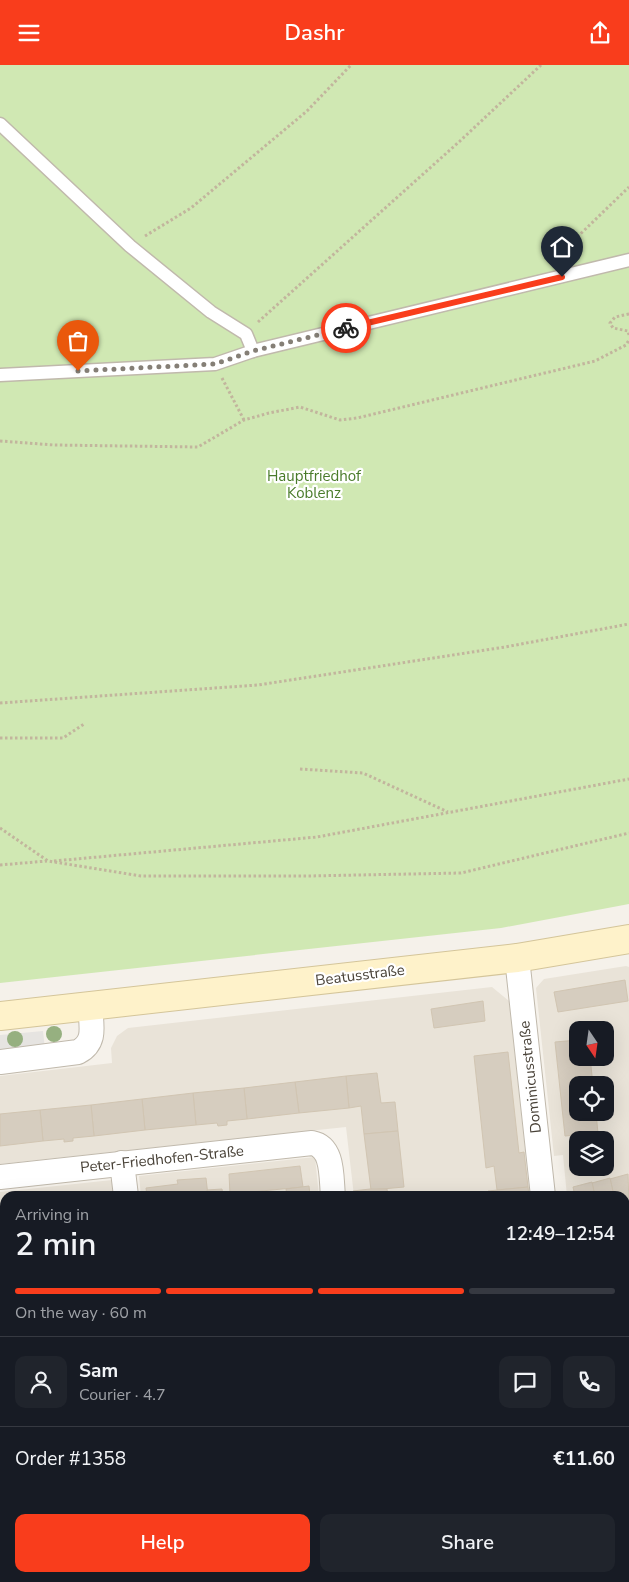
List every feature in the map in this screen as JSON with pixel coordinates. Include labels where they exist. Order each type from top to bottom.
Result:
[{"type":"street","name":"Beatusstraße","points":[[0,1016],[517,957],[629,939]]},
{"type":"street","name":"Dominicusstraße","points":[[517,957],[542,1191]]},
{"type":"street","points":[[0,1061],[72,1053],[85,1049],[92,1039],[90,1006]]},
{"type":"street","name":"Peter-Friedhofen-Straße","points":[[0,1177],[312,1143],[324,1148],[328,1156],[332,1191]]},
{"type":"street","points":[[122,1163],[125,1191]]},
{"type":"lane","points":[[0,124],[130,246],[210,312],[246,335],[253,351]]},
{"type":"lane","points":[[0,139],[20,144]]},
{"type":"lane","points":[[0,375],[215,364],[253,351],[629,261]]},
{"type":"path","points":[[130,246],[191,208],[307,111],[351,65]]},
{"type":"path","points":[[246,335],[254,325],[460,141],[540,65]]},
{"type":"path","points":[[595,269],[570,244],[629,187]]},
{"type":"path","points":[[629,314],[615,317],[610,323],[613,327],[628,331],[629,335]]},
{"type":"path","points":[[0,441],[54,445],[198,447],[244,420],[300,407],[340,420],[357,418],[595,361],[626,345],[629,340]]},
{"type":"path","points":[[215,364],[244,420]]},
{"type":"path","points":[[0,703],[258,685],[505,647],[629,625]]},
{"type":"path","points":[[0,738],[63,737],[84,724]]},
{"type":"path","points":[[300,769],[363,773],[448,813]]},
{"type":"path","points":[[0,865],[317,837],[629,779]]},
{"type":"path","points":[[0,828],[48,861],[141,876],[308,876],[461,873],[629,833]]},
{"type":"shaded area","points":[[629,967],[629,1191],[567,1191],[563,1155],[554,1156],[536,988],[544,979]]},
{"type":"shaded area","points":[[492,987],[509,1001],[529,1191],[353,1191],[346,1127],[0,1164],[0,1076],[112,1063],[111,1048],[117,1036],[128,1028]]},
{"type":"shaded area","points":[[43,1031],[45,1049],[0,1053],[0,1035]]},
{"type":"shaded area","points":[[315,1157],[318,1191],[140,1191],[139,1176]]},
{"type":"shaded area","points":[[112,1180],[113,1191],[9,1191]]},
{"type":"green space","name":"Hauptfriedhof Koblenz","points":[[0,65],[629,65],[629,904],[501,928],[0,983]]},
{"type":"building","points":[[625,980],[628,1001],[558,1012],[554,992]]},
{"type":"building","points":[[483,1001],[485,1021],[434,1028],[431,1009]]},
{"type":"building","points":[[569,1041],[569,1066],[591,1066],[592,1076],[569,1076],[569,1121],[597,1121],[598,1131],[569,1131],[569,1136],[565,1136],[555,1042]]},
{"type":"building","points":[[508,1052],[519,1153],[524,1152],[528,1187],[497,1190],[494,1166],[486,1168],[474,1056]]},
{"type":"building","points":[[377,1073],[381,1103],[395,1102],[398,1131],[364,1134],[361,1106],[349,1108],[346,1076]]},
{"type":"building","points":[[346,1076],[349,1108],[299,1113],[295,1082]]},
{"type":"building","points":[[295,1082],[299,1113],[247,1119],[244,1088]]},
{"type":"building","points":[[244,1088],[247,1119],[227,1121],[227,1125],[218,1126],[217,1123],[196,1125],[193,1093]]},
{"type":"building","points":[[193,1093],[196,1125],[145,1130],[142,1099]]},
{"type":"building","points":[[142,1099],[145,1130],[94,1136],[91,1105]]},
{"type":"building","points":[[91,1105],[94,1136],[73,1138],[73,1141],[64,1142],[64,1139],[43,1141],[40,1110]]},
{"type":"building","points":[[40,1110],[43,1141],[0,1146],[0,1114]]},
{"type":"building","points":[[398,1131],[404,1187],[371,1190],[364,1134]]},
{"type":"building","points":[[300,1166],[303,1187],[261,1191],[230,1191],[229,1174]]},
{"type":"building","points":[[628,1174],[629,1191],[613,1191],[610,1179]]},
{"type":"building","points":[[206,1178],[207,1191],[146,1191],[146,1188],[178,1184],[177,1180]]},
{"type":"building","points":[[610,1178],[613,1191],[594,1191],[592,1183]]},
{"type":"building","points":[[592,1182],[594,1191],[574,1191],[573,1187]]},
{"type":"building","points":[[309,1186],[310,1191],[286,1191],[286,1189]]},
{"type":"building","points":[[528,1187],[528,1191],[488,1191]]},
{"type":"building","points":[[222,1189],[222,1191],[207,1191]]},
{"type":"building","points":[[387,1189],[387,1191],[353,1191]]},
{"type":"way so far","points":[[78,371],[215,364],[253,351],[346,328]]},
{"type":"route","points":[[346,328],[562,277]]}]
